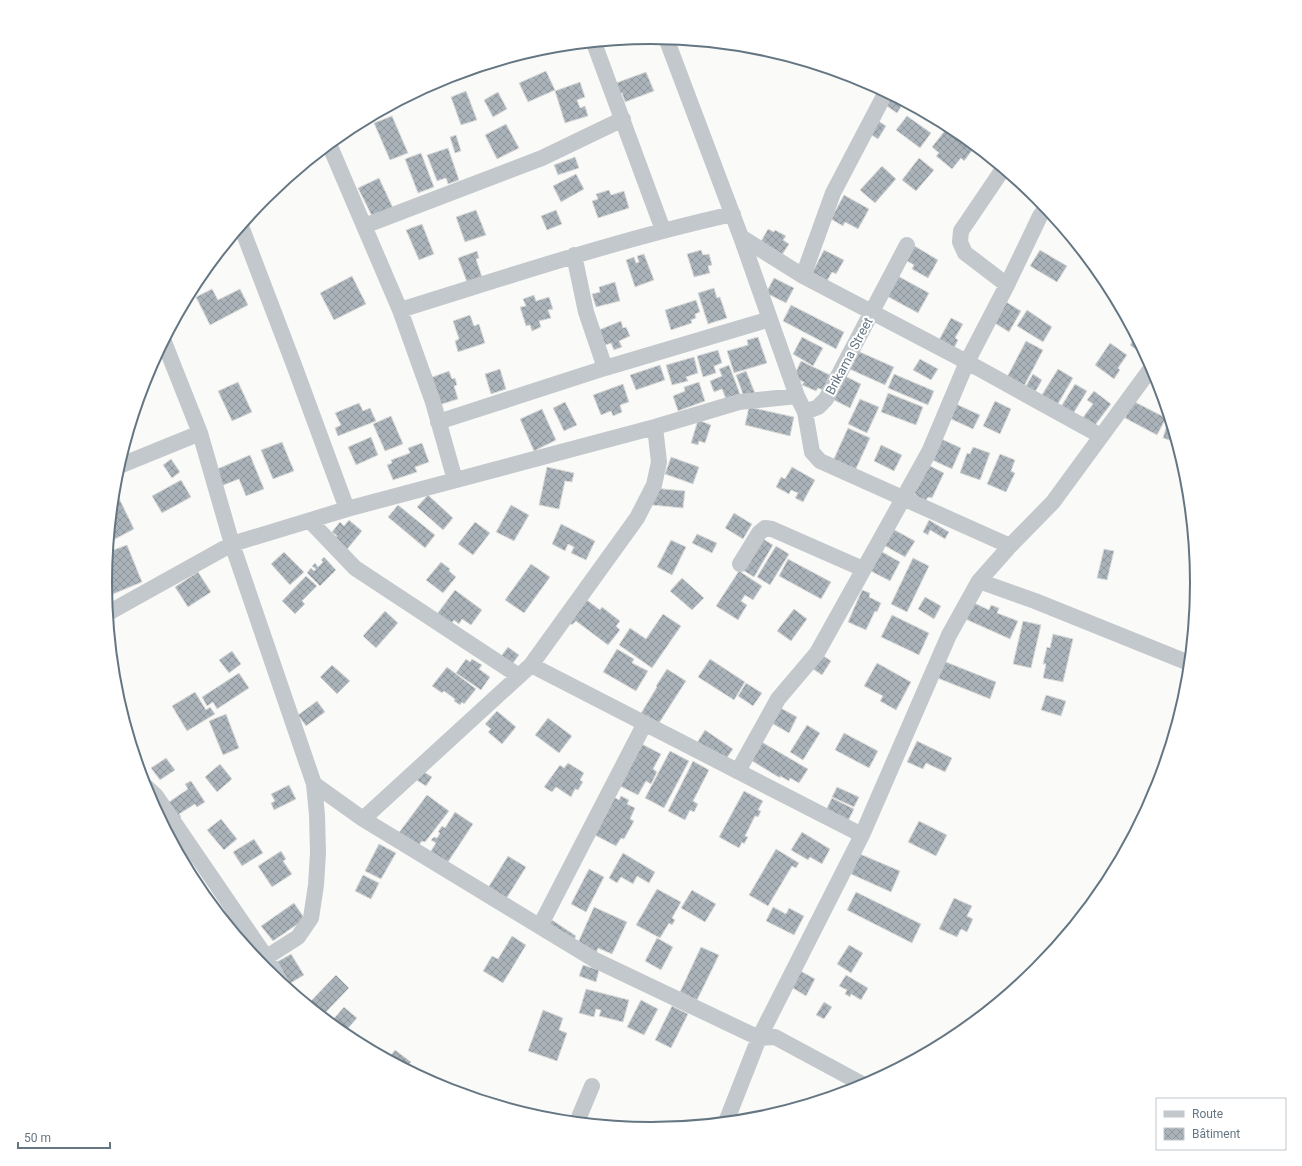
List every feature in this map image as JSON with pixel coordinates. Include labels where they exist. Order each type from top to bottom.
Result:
[{"type":"street","points":[[668,44],[742,237],[797,396],[805,412],[812,452],[820,461],[904,497],[1010,546]]},
{"type":"street","points":[[596,47],[663,230]]},
{"type":"street","points":[[803,276],[833,193],[883,97]]},
{"type":"street","points":[[364,226],[542,158],[623,119]]},
{"type":"street","points":[[331,149],[400,310],[433,402],[455,480]]},
{"type":"street","points":[[1000,173],[961,230],[960,242],[965,253],[1007,285]]},
{"type":"street","points":[[738,771],[778,699],[817,653],[929,452],[967,362],[1042,213]]},
{"type":"street","points":[[400,310],[574,255],[663,230],[733,214]]},
{"type":"street","points":[[243,231],[297,372],[347,509]]},
{"type":"street","points":[[742,237],[803,276],[967,362],[1101,436]]},
{"type":"street","name":"Brikama Street","points":[[805,412],[818,407],[826,399],[907,245]]},
{"type":"street","points":[[574,255],[586,312],[605,368]]},
{"type":"street","points":[[438,422],[605,368],[770,320]]},
{"type":"street","points":[[166,348],[200,433],[232,544],[314,784],[317,815],[318,853],[316,885],[311,918],[298,937],[265,959]]},
{"type":"street","points":[[728,1116],[759,1038],[862,835],[949,635],[979,581],[1010,546],[1053,502],[1147,373]]},
{"type":"street","points":[[113,610],[232,544],[347,509],[655,427],[739,402],[797,396]]},
{"type":"street","points":[[363,820],[531,664],[610,556],[640,512],[654,485],[659,462],[655,427]]},
{"type":"street","points":[[125,463],[200,433]]},
{"type":"street","points":[[310,521],[355,568],[519,676]]},
{"type":"street","points":[[740,564],[759,532],[765,528],[772,529],[863,569]]},
{"type":"street","points":[[979,581],[1035,601],[1184,661]]},
{"type":"street","points":[[531,664],[862,835]]},
{"type":"street","points":[[540,926],[645,723]]},
{"type":"street","points":[[314,784],[363,820],[595,960],[759,1038],[775,1037],[857,1081]]},
{"type":"street","points":[[157,798],[255,948]]},
{"type":"street","points":[[579,1117],[592,1086]]},
{"type":"building","points":[[546,71],[555,90],[528,102],[519,83]]},
{"type":"building","points":[[646,72],[654,91],[625,102],[616,83]]},
{"type":"building","points":[[580,82],[585,97],[577,100],[580,108],[585,106],[588,116],[565,123],[555,91]]},
{"type":"building","points":[[466,91],[477,120],[461,125],[451,97]]},
{"type":"building","points":[[498,92],[507,109],[493,117],[484,100]]},
{"type":"building","points":[[884,98],[901,106],[897,113],[881,102]]},
{"type":"building","points":[[392,116],[408,153],[390,160],[374,123]]},
{"type":"building","points":[[907,116],[931,133],[920,148],[896,130]]},
{"type":"building","points":[[874,118],[886,126],[878,139],[865,131]]},
{"type":"building","points":[[506,124],[519,148],[497,159],[485,135]]},
{"type":"building","points":[[944,131],[972,150],[964,161],[961,158],[952,169],[936,156],[939,153],[932,147]]},
{"type":"building","points":[[456,135],[461,151],[455,153],[450,137]]},
{"type":"building","points":[[448,148],[459,180],[448,184],[446,178],[437,181],[427,155]]},
{"type":"building","points":[[421,153],[434,187],[418,193],[405,159]]},
{"type":"building","points":[[575,157],[579,168],[558,175],[554,165]]},
{"type":"building","points":[[919,158],[934,170],[916,191],[902,180]]},
{"type":"building","points":[[882,166],[896,179],[875,203],[860,190]]},
{"type":"building","points":[[576,174],[584,189],[561,202],[553,186]]},
{"type":"building","points":[[379,178],[393,208],[373,218],[358,188]]},
{"type":"building","points":[[609,190],[611,195],[624,191],[629,208],[598,218],[592,201],[598,199],[596,194]]},
{"type":"building","points":[[844,195],[869,209],[858,229],[845,222],[843,226],[831,219]]},
{"type":"building","points":[[476,210],[486,235],[465,242],[456,217]]},
{"type":"building","points":[[556,210],[562,224],[547,230],[541,216]]},
{"type":"building","points":[[422,224],[434,254],[419,260],[406,230]]},
{"type":"building","points":[[768,229],[774,232],[775,230],[786,236],[783,240],[789,244],[780,258],[759,245]]},
{"type":"building","points":[[913,245],[938,260],[928,278],[912,269],[914,265],[904,259]]},
{"type":"building","points":[[701,250],[703,255],[709,254],[712,265],[708,266],[710,273],[694,277],[687,254]]},
{"type":"building","points":[[824,250],[844,260],[836,274],[832,272],[827,281],[812,273]]},
{"type":"building","points":[[1040,250],[1067,266],[1057,282],[1030,266]]},
{"type":"building","points":[[477,251],[479,258],[476,259],[482,277],[467,282],[458,258]]},
{"type":"building","points":[[644,254],[654,280],[635,287],[626,260],[634,257],[636,263],[639,262],[637,256]]},
{"type":"building","points":[[896,275],[929,293],[918,313],[885,295]]},
{"type":"building","points":[[352,276],[366,304],[334,320],[320,293]]},
{"type":"building","points":[[774,278],[794,288],[786,303],[766,293]]},
{"type":"building","points":[[615,282],[620,301],[596,307],[592,294],[600,292],[599,287]]},
{"type":"building","points":[[714,288],[717,298],[720,297],[727,318],[708,324],[698,293]]},
{"type":"building","points":[[212,289],[218,300],[240,289],[248,305],[210,325],[196,297]]},
{"type":"building","points":[[534,295],[536,301],[549,297],[553,309],[548,310],[551,318],[539,321],[541,327],[532,331],[530,325],[526,326],[520,307],[526,306],[523,299]]},
{"type":"building","points":[[696,300],[700,312],[695,314],[696,318],[691,320],[692,323],[671,330],[665,310]]},
{"type":"building","points":[[1003,300],[1021,311],[1009,332],[990,320]]},
{"type":"building","points":[[791,305],[844,332],[836,349],[783,321]]},
{"type":"building","points":[[1027,310],[1052,327],[1043,342],[1017,326]]},
{"type":"building","points":[[470,315],[474,326],[479,324],[485,343],[458,352],[455,341],[459,339],[453,321]]},
{"type":"building","points":[[951,318],[963,324],[955,338],[958,340],[954,348],[939,340]]},
{"type":"building","points":[[621,321],[623,328],[626,327],[630,336],[619,341],[622,347],[614,350],[611,343],[600,347],[594,332]]},
{"type":"building","points":[[758,337],[767,363],[734,373],[727,351],[748,345],[747,340]]},
{"type":"building","points":[[802,337],[823,348],[813,366],[793,354]]},
{"type":"building","points":[[1026,341],[1043,350],[1023,388],[1006,379]]},
{"type":"building","points":[[1132,342],[1136,349],[1130,345]]},
{"type":"building","points":[[1110,343],[1127,355],[1118,368],[1120,370],[1114,379],[1095,365]]},
{"type":"building","points":[[853,349],[894,367],[885,385],[845,367]]},
{"type":"building","points":[[718,350],[722,363],[714,366],[716,373],[703,377],[697,356]]},
{"type":"building","points":[[694,357],[698,373],[686,377],[688,381],[672,385],[666,365]]},
{"type":"building","points":[[920,359],[938,369],[931,380],[913,370]]},
{"type":"building","points":[[801,361],[830,375],[823,390],[818,388],[816,391],[802,385],[804,382],[793,378]]},
{"type":"building","points":[[660,365],[665,380],[636,390],[630,375]]},
{"type":"building","points":[[729,365],[740,394],[726,399],[722,389],[714,392],[710,381],[722,376],[719,369]]},
{"type":"building","points":[[500,369],[506,389],[491,394],[485,374]]},
{"type":"building","points":[[1058,369],[1073,378],[1056,407],[1040,398]]},
{"type":"building","points":[[449,371],[452,379],[455,378],[457,385],[454,386],[458,399],[439,405],[430,378]]},
{"type":"building","points":[[746,371],[755,393],[744,397],[736,375]]},
{"type":"building","points":[[841,374],[861,384],[850,408],[830,398]]},
{"type":"building","points":[[894,374],[934,391],[928,405],[888,388]]},
{"type":"building","points":[[1033,374],[1042,380],[1032,397],[1023,391]]},
{"type":"building","points":[[238,382],[252,412],[232,421],[218,391]]},
{"type":"building","points":[[699,382],[705,401],[678,411],[673,396],[685,391],[684,387]]},
{"type":"building","points":[[623,384],[629,402],[620,405],[622,412],[613,416],[611,411],[601,415],[593,395]]},
{"type":"building","points":[[1075,384],[1087,391],[1071,417],[1059,410]]},
{"type":"building","points":[[1094,391],[1111,404],[1092,429],[1081,420],[1093,404],[1087,400]]},
{"type":"building","points":[[888,393],[923,407],[916,425],[881,412]]},
{"type":"building","points":[[860,399],[879,407],[867,433],[848,424]]},
{"type":"building","points":[[995,401],[1011,409],[1000,434],[983,426]]},
{"type":"building","points":[[1133,401],[1163,417],[1165,421],[1157,435],[1125,418]]},
{"type":"building","points":[[565,402],[577,425],[564,431],[553,408]]},
{"type":"building","points":[[359,403],[363,411],[370,408],[376,421],[338,436],[335,428],[341,425],[335,413]]},
{"type":"building","points":[[956,404],[980,415],[973,429],[949,418]]},
{"type":"building","points":[[749,407],[794,417],[790,436],[745,425]]},
{"type":"building","points":[[542,409],[556,440],[534,451],[520,419]]},
{"type":"building","points":[[391,416],[403,444],[385,451],[373,424]]},
{"type":"building","points":[[698,420],[711,425],[705,443],[699,441],[698,445],[691,443]]},
{"type":"building","points":[[1166,426],[1171,441],[1163,438]]},
{"type":"building","points":[[848,428],[870,438],[854,473],[832,463]]},
{"type":"building","points":[[371,437],[378,455],[356,465],[348,447]]},
{"type":"building","points":[[937,437],[961,448],[952,469],[928,458]]},
{"type":"building","points":[[282,442],[294,471],[273,479],[261,450]]},
{"type":"building","points":[[422,443],[429,462],[415,467],[417,472],[393,480],[387,465],[392,463],[391,460],[410,453],[408,448]]},
{"type":"building","points":[[881,445],[902,455],[894,471],[874,461]]},
{"type":"building","points":[[973,447],[990,453],[980,480],[960,473],[967,453],[970,454]]},
{"type":"building","points":[[1000,454],[1015,460],[1011,471],[1015,473],[1006,492],[987,484]]},
{"type":"building","points":[[250,455],[264,489],[246,496],[239,479],[221,486],[215,470]]},
{"type":"building","points":[[671,457],[699,467],[693,484],[665,474]]},
{"type":"building","points":[[171,459],[180,472],[172,478],[163,465]]},
{"type":"building","points":[[926,464],[944,473],[932,498],[928,497],[925,502],[915,497],[916,495],[912,492]]},
{"type":"building","points":[[547,467],[574,473],[572,482],[565,481],[559,509],[539,505]]},
{"type":"building","points":[[792,467],[815,480],[803,502],[795,498],[798,493],[791,490],[789,494],[776,487],[781,477],[785,479]]},
{"type":"building","points":[[181,480],[191,497],[162,513],[152,496]]},
{"type":"building","points":[[653,488],[685,491],[683,508],[652,505]]},
{"type":"building","points":[[428,495],[453,518],[443,530],[417,507]]},
{"type":"building","points":[[119,498],[134,529],[115,539],[114,537]]},
{"type":"building","points":[[398,505],[435,535],[425,548],[388,517]]},
{"type":"building","points":[[511,505],[529,515],[514,541],[496,532]]},
{"type":"building","points":[[734,513],[752,524],[743,539],[725,528]]},
{"type":"building","points":[[349,520],[362,531],[344,553],[332,542],[337,536],[332,532],[340,522],[344,526]]},
{"type":"building","points":[[929,520],[949,532],[945,539],[930,530],[928,535],[923,532]]},
{"type":"building","points":[[475,522],[490,533],[473,555],[458,544]]},
{"type":"building","points":[[561,524],[595,541],[586,560],[571,553],[574,547],[568,544],[565,551],[552,544]]},
{"type":"building","points":[[889,527],[915,541],[905,557],[880,543]]},
{"type":"building","points":[[697,534],[717,543],[712,553],[692,543]]},
{"type":"building","points":[[760,537],[773,545],[754,577],[741,569]]},
{"type":"building","points":[[671,540],[686,547],[672,575],[657,567]]},
{"type":"building","points":[[127,545],[142,582],[113,594],[112,583],[113,550]]},
{"type":"building","points":[[776,546],[789,554],[770,585],[757,577]]},
{"type":"building","points":[[877,549],[900,562],[890,581],[867,569]]},
{"type":"building","points":[[1104,549],[1114,551],[1107,580],[1097,578]]},
{"type":"building","points":[[284,552],[304,572],[290,585],[271,564]]},
{"type":"building","points":[[324,557],[336,570],[320,586],[307,573],[311,568],[314,571],[316,569],[312,566],[315,563],[318,567],[323,562],[321,560]]},
{"type":"building","points":[[913,558],[929,566],[907,612],[891,604]]},
{"type":"building","points":[[788,559],[831,582],[821,599],[779,576]]},
{"type":"building","points":[[441,562],[450,569],[449,571],[456,577],[443,593],[426,580]]},
{"type":"building","points":[[531,564],[550,577],[524,613],[505,600]]},
{"type":"building","points":[[739,571],[762,586],[753,600],[745,595],[741,601],[747,605],[738,620],[716,606]]},
{"type":"building","points":[[198,572],[211,592],[188,607],[175,587]]},
{"type":"building","points":[[306,576],[317,586],[302,601],[305,604],[295,614],[282,601]]},
{"type":"building","points":[[682,578],[704,598],[692,610],[670,591]]},
{"type":"building","points":[[455,590],[482,610],[471,625],[462,619],[459,624],[454,620],[451,624],[437,614]]},
{"type":"building","points":[[862,590],[870,593],[869,597],[881,603],[877,612],[875,611],[866,630],[848,622]]},
{"type":"building","points":[[583,597],[600,610],[602,607],[620,621],[616,626],[620,630],[608,645],[576,621],[572,625],[565,620]]},
{"type":"building","points":[[925,597],[941,606],[934,619],[918,609]]},
{"type":"building","points":[[970,601],[989,610],[991,605],[999,608],[997,613],[1018,621],[1010,639],[963,618]]},
{"type":"building","points":[[794,609],[807,619],[791,641],[777,631]]},
{"type":"building","points":[[385,611],[398,623],[376,648],[363,636]]},
{"type":"building","points":[[663,614],[681,626],[652,668],[619,645],[630,628],[646,639]]},
{"type":"building","points":[[892,615],[929,633],[919,655],[881,637]]},
{"type":"building","points":[[1023,621],[1041,625],[1031,668],[1013,664]]},
{"type":"building","points":[[1053,634],[1073,639],[1063,682],[1043,678],[1046,664],[1043,664],[1047,647],[1050,648]]},
{"type":"building","points":[[508,647],[519,655],[510,667],[499,659]]},
{"type":"building","points":[[617,649],[634,659],[632,663],[648,671],[636,691],[603,672]]},
{"type":"building","points":[[232,651],[241,664],[229,673],[219,660]]},
{"type":"building","points":[[822,655],[831,661],[822,675],[813,669]]},
{"type":"building","points":[[466,659],[470,662],[472,659],[482,665],[479,669],[490,677],[481,690],[456,673]]},
{"type":"building","points":[[710,659],[745,682],[734,700],[698,677]]},
{"type":"building","points":[[941,660],[996,682],[990,699],[935,677]]},
{"type":"building","points":[[877,663],[911,682],[896,710],[880,701],[883,696],[864,686]]},
{"type":"building","points":[[332,665],[350,681],[337,694],[320,677]]},
{"type":"building","points":[[447,667],[476,689],[464,704],[462,702],[460,705],[454,701],[455,699],[444,691],[442,693],[432,686]]},
{"type":"building","points":[[667,669],[686,681],[657,726],[640,715]]},
{"type":"building","points":[[239,673],[249,688],[217,709],[213,702],[207,706],[202,697]]},
{"type":"building","points":[[746,683],[762,693],[753,706],[738,696]]},
{"type":"building","points":[[195,692],[206,710],[210,707],[215,714],[187,731],[172,706]]},
{"type":"building","points":[[1046,695],[1066,701],[1061,716],[1041,710]]},
{"type":"building","points":[[317,701],[325,712],[306,726],[298,715]]},
{"type":"building","points":[[777,706],[797,717],[789,733],[768,721]]},
{"type":"building","points":[[497,711],[516,727],[502,744],[488,732],[491,729],[485,724]]},
{"type":"building","points":[[226,714],[239,748],[223,755],[209,721]]},
{"type":"building","points":[[548,718],[572,736],[559,753],[535,735]]},
{"type":"building","points":[[807,725],[820,733],[803,760],[790,752]]},
{"type":"building","points":[[705,730],[733,749],[724,762],[697,743]]},
{"type":"building","points":[[844,733],[878,751],[869,768],[835,750]]},
{"type":"building","points":[[760,741],[808,769],[799,783],[790,778],[789,781],[780,776],[780,778],[749,759]]},
{"type":"building","points":[[917,741],[952,758],[945,772],[926,763],[923,769],[907,762]]},
{"type":"building","points":[[638,742],[661,754],[653,769],[657,772],[651,784],[646,781],[638,795],[616,784]]},
{"type":"building","points":[[670,751],[689,761],[664,808],[645,798]]},
{"type":"building","points":[[166,758],[175,770],[160,780],[151,768]]},
{"type":"building","points":[[693,761],[709,770],[693,801],[698,804],[694,812],[690,810],[685,820],[668,811]]},
{"type":"building","points":[[568,763],[584,773],[580,780],[583,782],[578,790],[575,789],[571,797],[556,787],[552,792],[544,787],[560,765],[564,768]]},
{"type":"building","points":[[220,764],[232,779],[217,792],[205,777]]},
{"type":"building","points":[[421,770],[432,777],[426,786],[415,779]]},
{"type":"building","points":[[191,781],[205,802],[197,807],[195,804],[179,814],[181,817],[176,821],[169,802],[188,789],[185,784]]},
{"type":"building","points":[[289,785],[296,799],[274,810],[271,803],[275,801],[271,794]]},
{"type":"building","points":[[837,787],[859,797],[854,807],[832,797]]},
{"type":"building","points":[[744,791],[763,801],[758,810],[761,811],[758,817],[755,816],[745,836],[748,837],[744,844],[742,842],[739,848],[719,837]]},
{"type":"building","points":[[427,795],[449,811],[425,842],[422,841],[418,846],[398,834]]},
{"type":"building","points":[[610,795],[619,800],[621,796],[629,800],[627,804],[635,808],[630,819],[634,821],[624,839],[621,838],[616,846],[591,833]]},
{"type":"building","points":[[832,798],[854,809],[846,825],[824,814]]},
{"type":"building","points":[[455,812],[473,824],[446,865],[429,854],[436,843],[431,840],[434,837],[437,838],[440,833],[438,832],[442,826],[445,828]]},
{"type":"building","points":[[221,819],[237,839],[224,850],[207,830]]},
{"type":"building","points":[[919,821],[947,835],[936,856],[908,842]]},
{"type":"building","points":[[802,832],[830,849],[822,864],[810,857],[808,860],[791,850]]},
{"type":"building","points":[[254,839],[263,853],[242,866],[233,852]]},
{"type":"building","points":[[379,844],[396,853],[381,879],[365,871]]},
{"type":"building","points":[[776,849],[799,863],[796,868],[792,866],[768,906],[749,895]]},
{"type":"building","points":[[281,851],[286,859],[283,861],[292,874],[272,887],[258,866]]},
{"type":"building","points":[[623,853],[655,872],[649,883],[637,876],[633,884],[621,877],[617,883],[609,878]]},
{"type":"building","points":[[860,854],[900,871],[891,892],[851,874]]},
{"type":"building","points":[[508,856],[526,867],[506,899],[488,888]]},
{"type":"building","points":[[589,869],[604,877],[586,912],[571,904]]},
{"type":"building","points":[[363,875],[379,883],[371,899],[355,891]]},
{"type":"building","points":[[657,889],[681,902],[672,918],[675,920],[672,925],[669,923],[660,938],[636,925]]},
{"type":"building","points":[[692,890],[716,904],[705,922],[681,908]]},
{"type":"building","points":[[856,892],[921,924],[912,943],[847,910]]},
{"type":"building","points":[[954,898],[972,906],[967,916],[973,919],[967,932],[961,929],[957,937],[939,929]]},
{"type":"building","points":[[294,903],[305,919],[273,941],[261,926]]},
{"type":"building","points":[[594,907],[627,922],[612,954],[598,948],[596,954],[577,945]]},
{"type":"building","points":[[773,907],[786,914],[789,908],[804,916],[794,935],[766,921]]},
{"type":"building","points":[[552,920],[576,936],[570,945],[546,929]]},
{"type":"building","points":[[512,936],[526,945],[503,983],[483,971],[492,956],[498,959]]},
{"type":"building","points":[[657,938],[673,947],[661,970],[645,961]]},
{"type":"building","points":[[849,945],[863,953],[851,973],[837,964]]},
{"type":"building","points":[[701,947],[719,955],[697,1000],[680,992]]},
{"type":"building","points":[[291,954],[304,975],[291,983],[286,979],[277,962]]},
{"type":"building","points":[[583,965],[599,970],[596,982],[579,976]]},
{"type":"building","points":[[797,969],[815,979],[806,996],[788,985]]},
{"type":"building","points":[[336,975],[349,988],[325,1013],[311,1001]]},
{"type":"building","points":[[846,975],[868,988],[861,1000],[851,994],[850,997],[845,994],[847,990],[839,986]]},
{"type":"building","points":[[586,989],[629,1000],[623,1022],[599,1016],[601,1010],[596,1009],[594,1017],[579,1013]]},
{"type":"building","points":[[641,1000],[658,1009],[644,1035],[627,1027]]},
{"type":"building","points":[[824,1002],[832,1007],[824,1019],[816,1015]]},
{"type":"building","points":[[672,1006],[688,1014],[671,1048],[655,1040]]},
{"type":"building","points":[[344,1007],[357,1018],[348,1028],[334,1019]]},
{"type":"building","points":[[543,1010],[563,1018],[559,1030],[567,1033],[557,1061],[528,1051]]},
{"type":"building","points":[[395,1050],[411,1062],[409,1064],[391,1055]]}]
